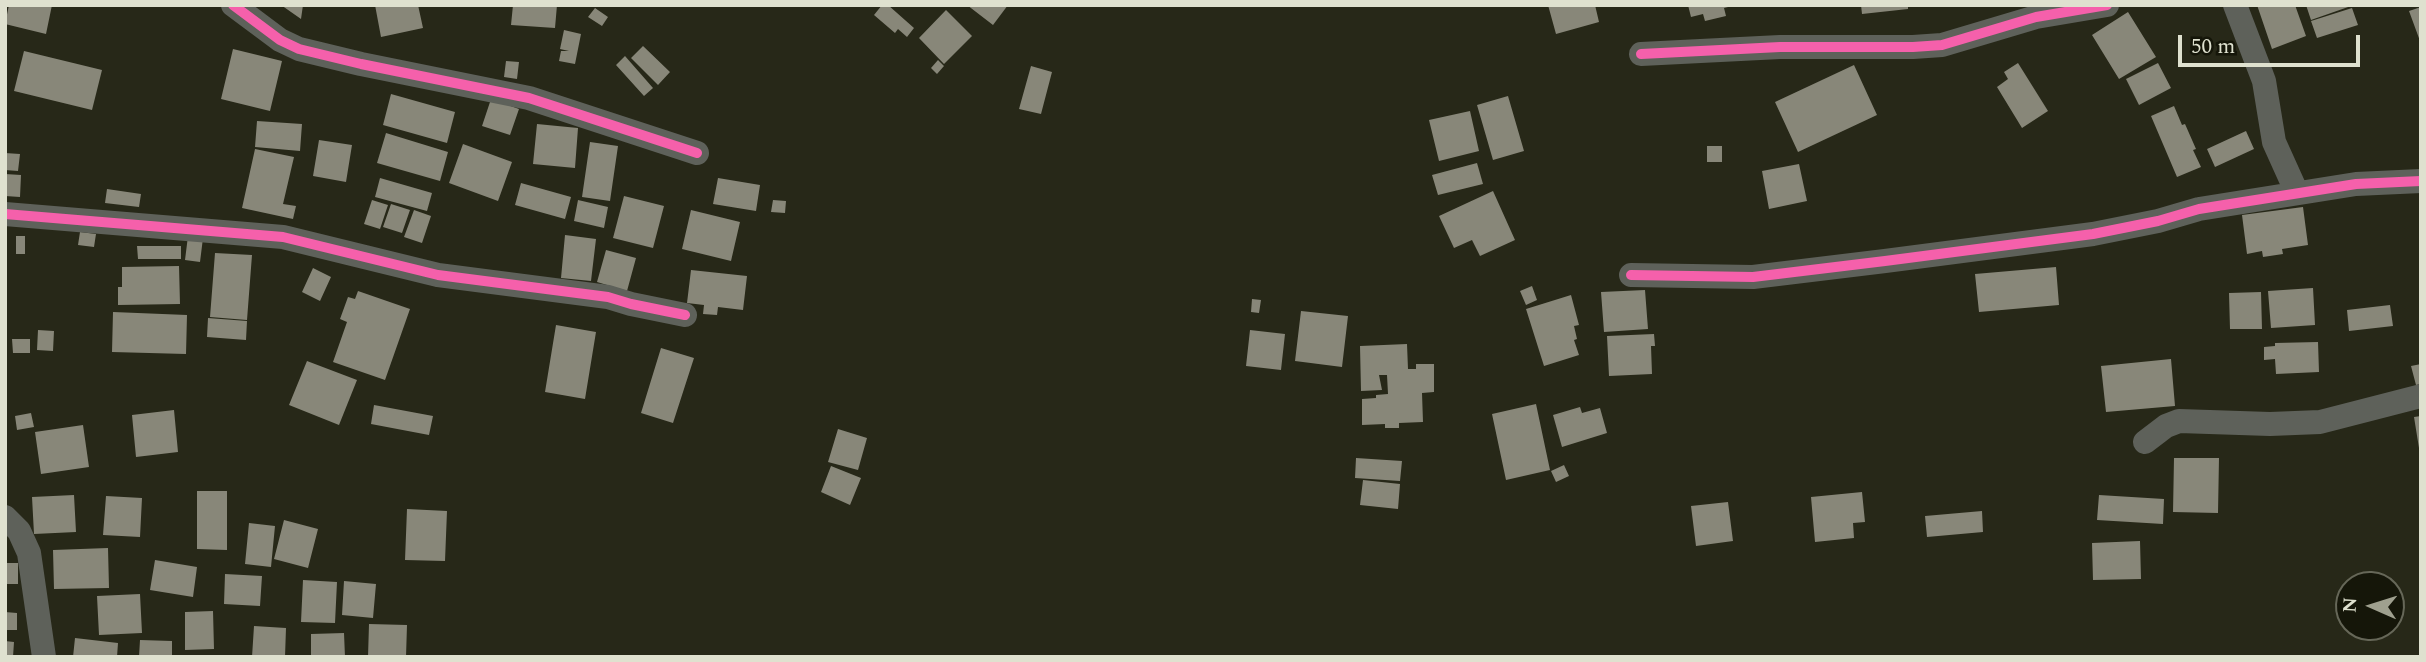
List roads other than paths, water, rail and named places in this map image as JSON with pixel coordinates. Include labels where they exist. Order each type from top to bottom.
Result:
[{"type":"street","points":[[233,5],[279,40],[299,49],[529,98],[697,153]]},
{"type":"street","points":[[1641,54],[1780,47],[1942,45],[2036,17],[2107,5]]},
{"type":"street","points":[[2235,5],[2264,81],[2274,142],[2297,193]]},
{"type":"street","points":[[1631,275],[1753,277],[2093,234],[2158,221],[2199,209],[2356,184],[2421,181]]},
{"type":"street","points":[[5,214],[283,237],[438,275],[608,297],[685,315]]},
{"type":"street","points":[[2145,442],[2166,426],[2179,421],[2270,424],[2320,422],[2421,396]]},
{"type":"street","points":[[5,517],[19,531],[29,553],[44,657]]}]
